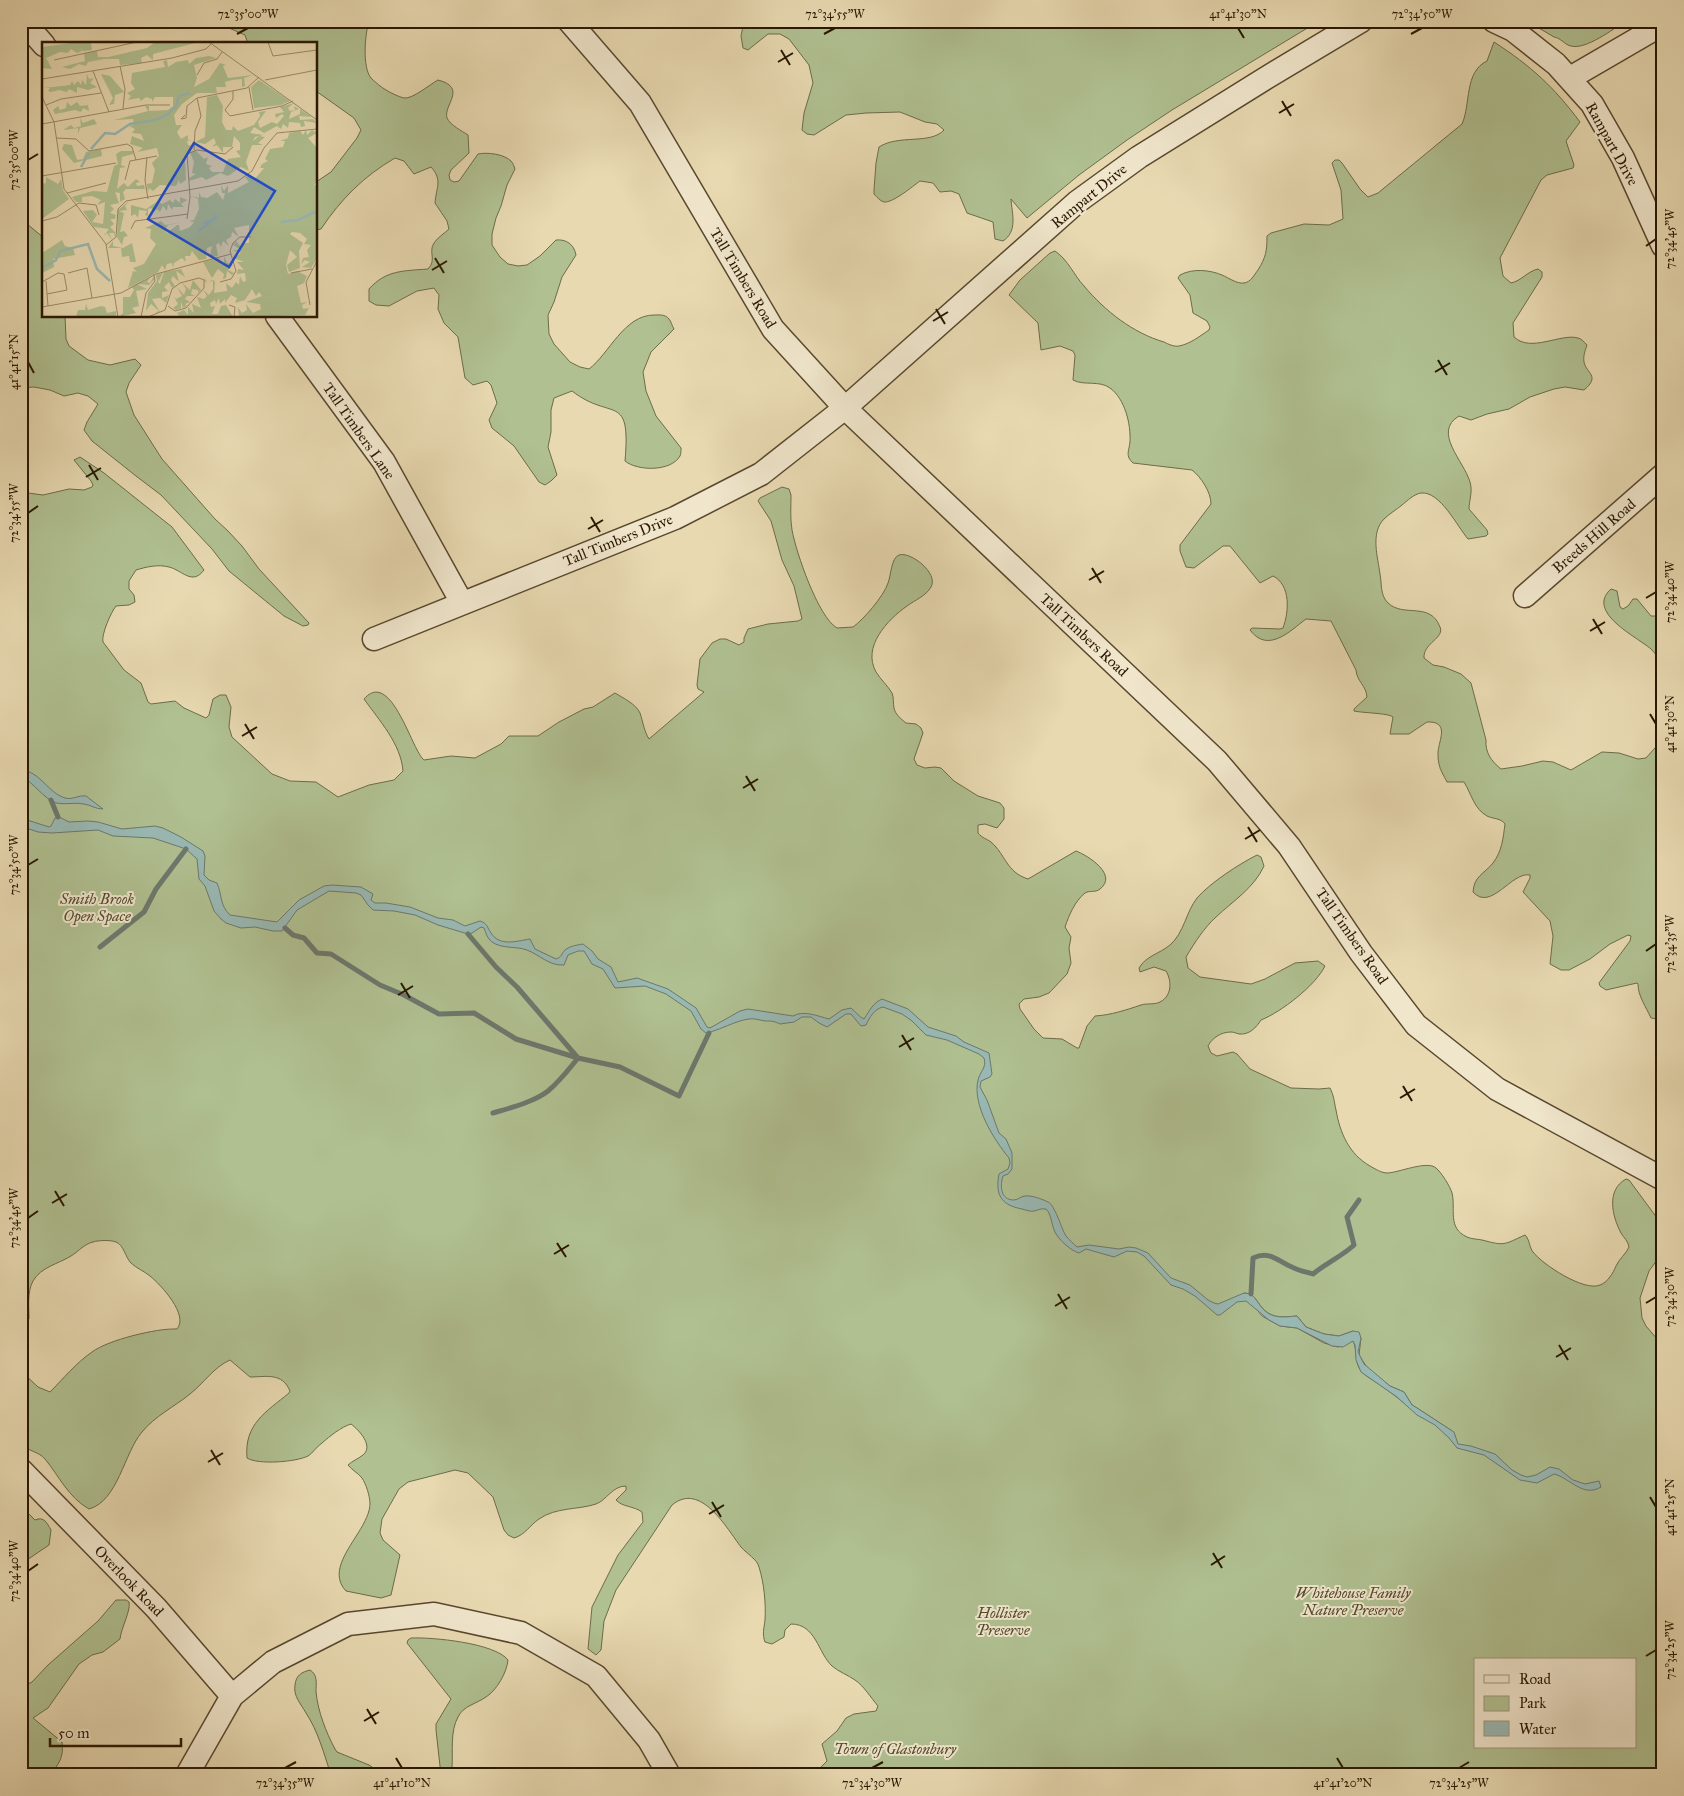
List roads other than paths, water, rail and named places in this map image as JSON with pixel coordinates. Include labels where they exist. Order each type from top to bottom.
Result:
[{"type":"street","points":[[23,21],[42,43]]},
{"type":"street","name":"Tall Timbers Road","points":[[569,21],[640,103],[773,329],[845,408],[1217,761],[1289,846],[1360,953],[1416,1025],[1497,1089],[1663,1179]]},
{"type":"street","name":"Rampart Drive","points":[[845,408],[1077,202],[1139,156],[1361,21]]},
{"type":"street","name":"Rampart Drive","points":[[1494,21],[1513,30],[1532,44],[1570,78],[1592,104],[1623,158],[1663,246]]},
{"type":"street","points":[[1570,78],[1663,24]]},
{"type":"street","name":"Tall Timbers Lane","points":[[277,318],[384,462],[462,603]]},
{"type":"street","name":"Tall Timbers Drive","points":[[374,639],[674,518],[761,474],[845,408]]},
{"type":"street","name":"Breeds Hill Road","points":[[1525,596],[1663,475]]},
{"type":"street","name":"Overlook Road","points":[[21,1470],[156,1608],[232,1696]]},
{"type":"street","points":[[187,1775],[232,1696],[273,1662],[348,1624],[434,1614],[521,1632],[596,1676],[649,1740],[669,1775]]},
{"type":"water","points":[[21,770],[34,774],[54,792],[65,798],[86,796],[103,809],[77,803],[56,803],[21,776]]},
{"type":"water","points":[[59,817],[69,822],[98,822],[122,829],[155,826],[181,837],[203,851],[205,856],[204,875],[209,880],[217,883],[223,904],[230,915],[277,922],[299,900],[324,886],[361,887],[373,894],[371,900],[375,903],[410,907],[438,918],[453,920],[465,926],[480,921],[486,924],[491,933],[499,940],[514,942],[530,939],[535,949],[556,959],[567,949],[583,944],[598,959],[611,967],[618,982],[637,978],[668,989],[696,1008],[707,1027],[710,1028],[740,1011],[748,1009],[793,1016],[797,1014],[815,1015],[829,1019],[842,1010],[851,1008],[864,1019],[874,1005],[882,999],[908,1009],[928,1027],[956,1036],[964,1042],[989,1053],[992,1074],[981,1081],[980,1087],[987,1100],[999,1133],[1006,1139],[1012,1153],[1012,1169],[1003,1176],[1002,1191],[1006,1198],[1009,1199],[1015,1200],[1027,1196],[1051,1204],[1066,1236],[1077,1247],[1089,1245],[1119,1249],[1136,1248],[1148,1253],[1171,1278],[1190,1285],[1214,1303],[1218,1304],[1244,1293],[1251,1294],[1262,1308],[1271,1315],[1279,1317],[1297,1316],[1306,1327],[1324,1334],[1339,1336],[1353,1331],[1359,1332],[1361,1338],[1358,1352],[1364,1364],[1390,1386],[1404,1392],[1412,1405],[1454,1432],[1458,1444],[1495,1454],[1512,1470],[1527,1477],[1536,1475],[1550,1467],[1559,1469],[1573,1480],[1585,1484],[1599,1481],[1601,1487],[1594,1490],[1582,1489],[1554,1474],[1537,1483],[1520,1480],[1484,1455],[1457,1448],[1435,1425],[1417,1415],[1397,1397],[1361,1372],[1356,1360],[1353,1341],[1343,1347],[1332,1346],[1297,1328],[1280,1326],[1269,1320],[1246,1301],[1237,1302],[1220,1315],[1217,1315],[1195,1296],[1171,1285],[1144,1256],[1137,1252],[1127,1251],[1114,1257],[1086,1249],[1079,1253],[1072,1250],[1057,1235],[1046,1209],[1031,1211],[1009,1205],[1001,1198],[998,1188],[999,1174],[1008,1169],[1010,1163],[1009,1158],[991,1132],[978,1100],[978,1080],[984,1067],[984,1058],[947,1040],[926,1035],[902,1014],[883,1007],[875,1011],[866,1025],[861,1026],[851,1014],[846,1014],[827,1027],[811,1017],[802,1017],[794,1022],[780,1024],[773,1021],[751,1019],[706,1033],[701,1029],[691,1011],[666,994],[645,986],[615,988],[603,969],[592,964],[584,951],[568,955],[564,965],[554,964],[527,950],[496,944],[490,940],[484,928],[481,927],[468,934],[438,925],[415,915],[373,910],[361,895],[356,893],[329,891],[297,910],[282,931],[255,927],[241,928],[226,923],[214,911],[205,886],[199,879],[197,859],[186,849],[153,838],[113,836],[98,830],[52,833],[38,832],[26,828],[21,829],[21,821],[24,819],[49,827],[55,818]]},
{"type":"waterway","points":[[51,800],[58,817]]},
{"type":"waterway","points":[[100,947],[144,912],[156,889],[186,849]]},
{"type":"waterway","points":[[285,928],[293,935],[304,938],[317,953],[331,954],[380,985],[404,995],[439,1014],[474,1013],[516,1039],[578,1058],[564,1075],[542,1095],[522,1104],[493,1113]]},
{"type":"waterway","points":[[468,934],[578,1058],[620,1067],[679,1096],[709,1033]]},
{"type":"waterway","points":[[1251,1294],[1253,1258],[1265,1255],[1270,1256],[1288,1266],[1313,1274],[1354,1245],[1347,1217],[1359,1200]]},
{"type":"park label","name":"Smith Brook Open Space","points":[[97,908]]},
{"type":"park label","name":"Whitehouse Family Nature Preserve","points":[[1353,1602]]},
{"type":"park label","name":"Hollister Preserve","points":[[1003,1622]]},
{"type":"park label","name":"Town of Glastonbury","points":[[895,1749]]}]
